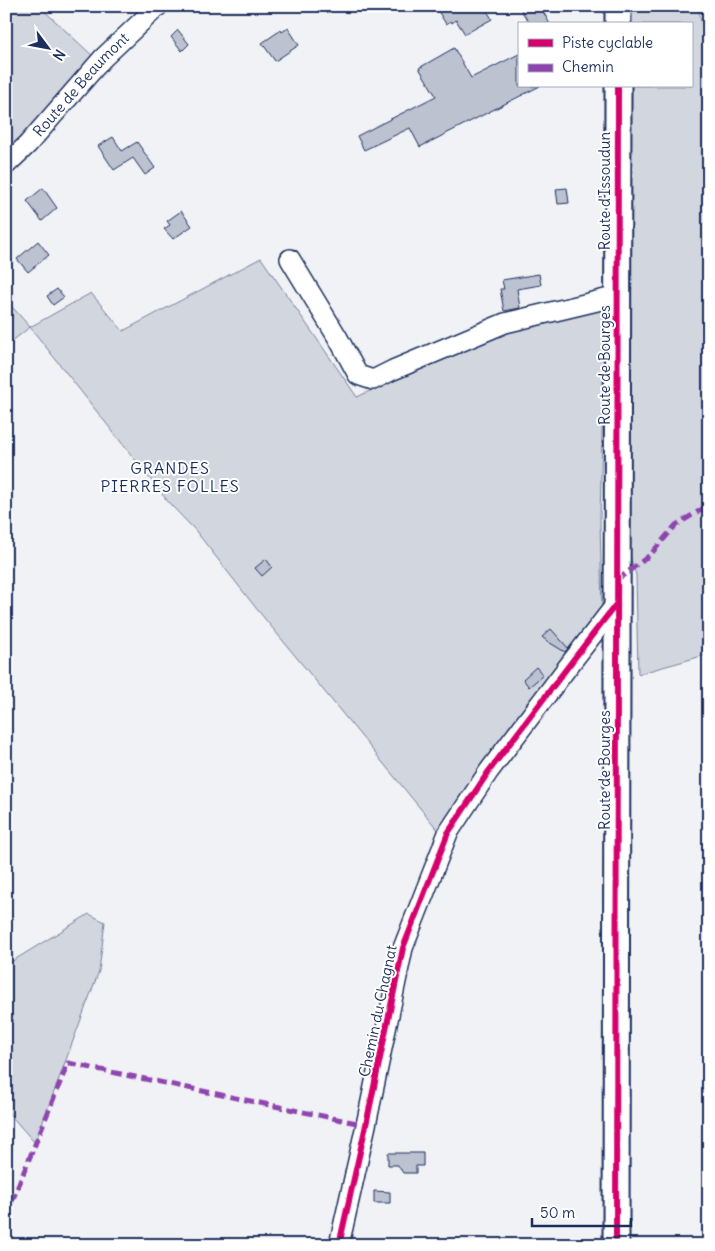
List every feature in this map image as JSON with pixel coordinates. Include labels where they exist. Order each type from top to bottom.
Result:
[{"type":"main road","points":[[618,6],[618,22]]},
{"type":"main road","name":"Route d'Issoudun","points":[[618,88],[618,296]]},
{"type":"main road","name":"Route de Bourges","points":[[616,1245],[618,296]]},
{"type":"street","name":"Route de Beaumont","points":[[6,165],[28,144],[103,58],[158,6]]},
{"type":"street","points":[[290,258],[358,375],[373,380],[505,323],[618,296]]},
{"type":"street","name":"Chemin du Chagnat","points":[[339,1245],[404,948],[448,833],[489,771],[617,603]]},
{"type":"shaded area","points":[[6,6],[39,6],[96,59],[6,163]]},
{"type":"shaded area","points":[[629,6],[698,6],[709,66],[709,654],[638,674],[636,575],[630,556],[629,88],[692,88],[692,22],[629,22]]},
{"type":"shaded area","points":[[261,258],[357,397],[473,343],[605,302],[600,519],[602,612],[506,739],[468,785],[438,830],[256,608],[195,530],[170,504],[30,327],[91,293],[123,331]]},
{"type":"shaded area","points":[[6,300],[30,327],[6,346]]},
{"type":"shaded area","points":[[89,914],[105,922],[99,971],[35,1143],[6,1110],[6,965]]},
{"type":"building","points":[[435,6],[484,6],[492,19],[465,34],[456,20],[446,24]]},
{"type":"building","points":[[527,6],[540,6],[549,22],[529,22],[521,10]]},
{"type":"building","points":[[288,28],[299,45],[275,61],[262,43],[281,30],[282,32]]},
{"type":"building","points":[[178,30],[189,44],[182,51],[171,37]]},
{"type":"building","points":[[454,48],[471,78],[518,54],[518,88],[536,88],[420,147],[410,128],[364,150],[357,136],[436,96],[419,68]]},
{"type":"building","points":[[113,137],[122,151],[137,142],[155,168],[145,175],[133,158],[114,170],[98,146]]},
{"type":"building","points":[[43,188],[57,208],[42,221],[27,201]]},
{"type":"building","points":[[567,188],[569,203],[558,204],[556,189]]},
{"type":"building","points":[[181,211],[192,226],[173,239],[164,229],[170,225],[167,221]]},
{"type":"building","points":[[38,241],[49,255],[28,272],[17,259]]},
{"type":"building","points":[[539,274],[541,285],[517,289],[520,308],[504,311],[500,289],[504,289],[502,280]]},
{"type":"building","points":[[57,289],[64,297],[53,305],[47,296]]},
{"type":"building","points":[[266,559],[272,567],[262,576],[255,568]]},
{"type":"building","points":[[551,629],[568,648],[565,652],[542,637]]},
{"type":"building","points":[[536,667],[543,675],[529,687],[523,679]]},
{"type":"building","points":[[388,1153],[423,1153],[423,1166],[416,1166],[416,1173],[403,1173],[398,1165],[388,1165]]},
{"type":"building","points":[[374,1191],[390,1192],[390,1203],[374,1203]]},
{"type":"marked path","points":[[703,6],[709,42]]},
{"type":"marked path","points":[[617,580],[650,555],[676,525],[709,505]]},
{"type":"marked path","points":[[6,1216],[68,1063],[366,1125]]},
{"type":"cycle path","points":[[616,1245],[618,88]]},
{"type":"cycle path","points":[[339,1245],[403,948],[448,833],[489,771],[617,603]]},
{"type":"district","name":"GRANDES PIERRES FOLLES","points":[[170,477]]}]
